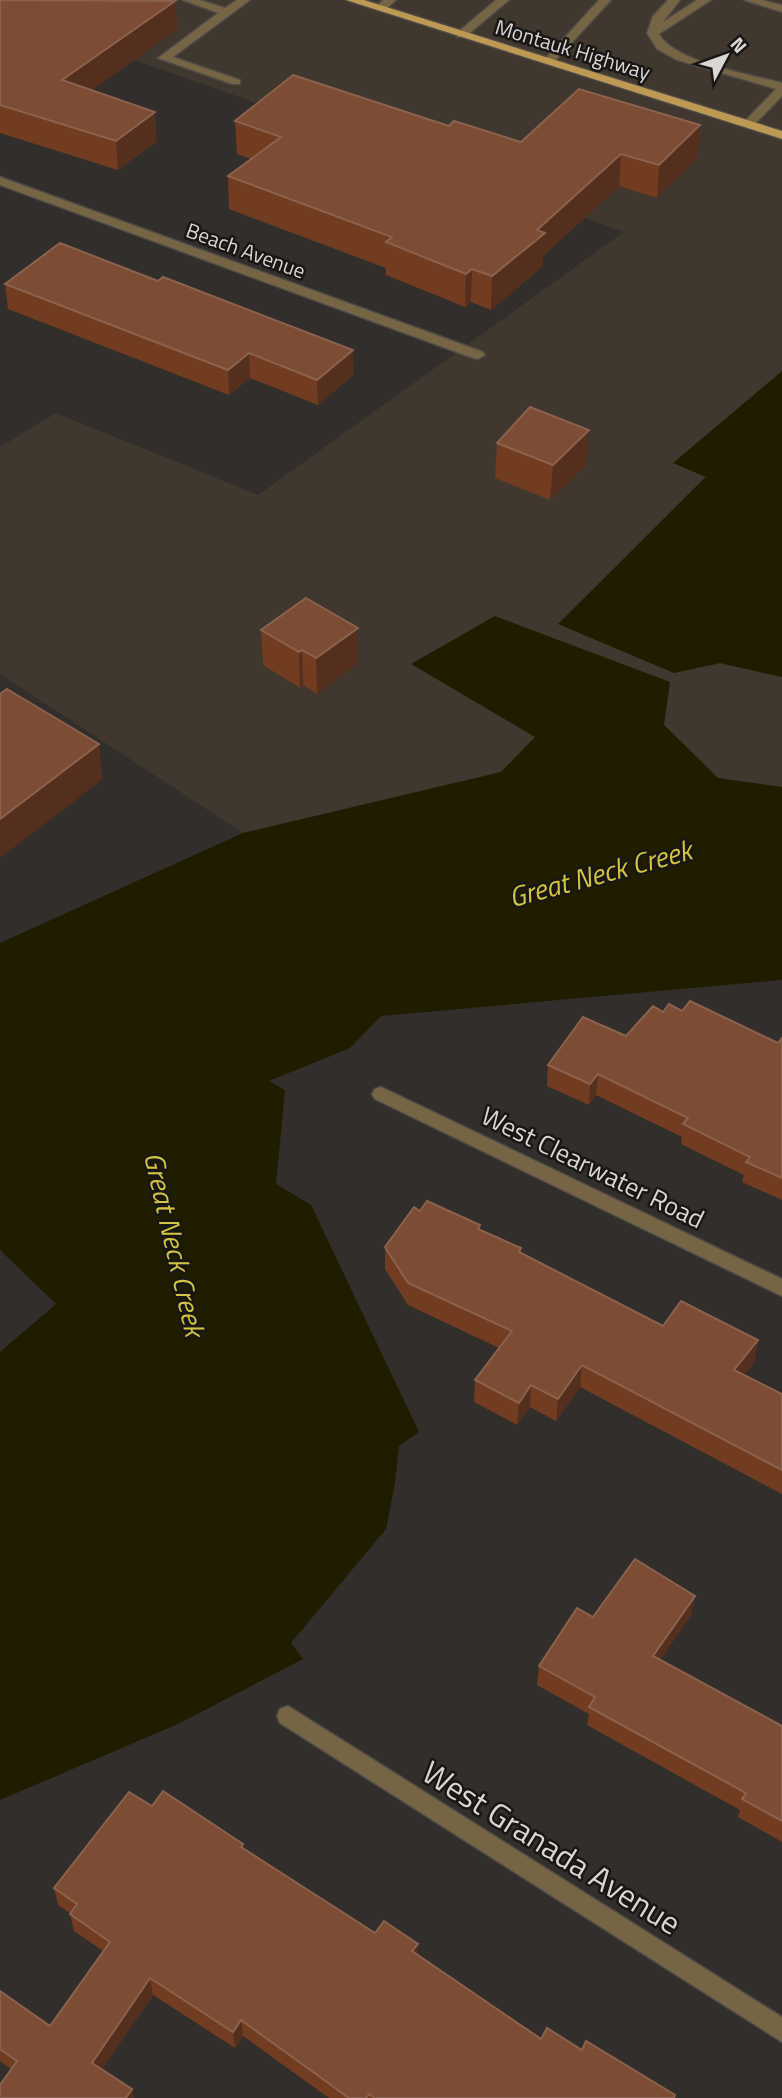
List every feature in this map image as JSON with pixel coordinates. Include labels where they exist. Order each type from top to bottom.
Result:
[{"type":"main road","name":"Montauk Highway","points":[[352,0],[386,4],[461,35],[782,135]]},
{"type":"street","points":[[189,0],[225,12]]},
{"type":"street","points":[[236,82],[164,58],[244,0]]},
{"type":"street","points":[[461,35],[503,0]]},
{"type":"street","points":[[549,61],[605,0]]},
{"type":"street","points":[[674,0],[659,16],[653,33],[661,47],[681,58],[782,88],[748,124]]},
{"type":"street","points":[[653,33],[705,0]]},
{"type":"street","points":[[750,0],[782,9]]},
{"type":"street","name":"Beach Avenue","points":[[0,181],[478,355]]},
{"type":"street","name":"West Clearwater Road","points":[[380,1094],[782,1288]]},
{"type":"street","name":"West Granada Avenue","points":[[288,1716],[782,2030]]},
{"type":"shaded area","points":[[0,0],[782,0],[782,371],[674,463],[706,476],[559,624],[674,673],[720,663],[782,677],[782,787],[718,778],[664,725],[553,639],[495,616],[536,738],[501,772],[243,833],[0,674],[0,447],[56,413],[258,495],[624,232],[0,13]]},
{"type":"water","points":[[782,371],[782,677],[720,663],[674,673],[558,624],[706,477],[673,463]]},
{"type":"water","name":"Great Neck Creek","points":[[495,616],[670,682],[664,725],[718,778],[782,787],[782,980],[381,1016],[350,1048],[269,1081],[285,1090],[276,1184],[311,1205],[419,1432],[399,1446],[386,1529],[291,1643],[303,1659],[178,1724],[0,1800],[0,1352],[56,1304],[0,1250],[0,943],[243,833],[501,772],[535,737],[411,664]]},
{"type":"building","points":[[0,0],[175,1],[62,80],[155,112],[116,141],[0,105]]},
{"type":"building","points":[[293,75],[449,126],[454,121],[521,142],[579,89],[700,125],[659,165],[621,154],[537,230],[545,233],[492,276],[472,269],[466,274],[386,242],[392,237],[228,176],[281,137],[235,121]]},
{"type":"building","points":[[60,243],[158,281],[163,277],[353,350],[317,380],[249,353],[228,370],[5,284]]},
{"type":"building","points":[[530,407],[589,430],[553,465],[497,443]]},
{"type":"building","points":[[306,598],[358,628],[316,658],[302,650],[299,652],[261,630]]},
{"type":"building","points":[[7,689],[99,744],[0,819],[0,694]]},
{"type":"building","points":[[690,1001],[778,1043],[782,1038],[782,1178],[746,1162],[750,1157],[683,1124],[688,1118],[598,1074],[590,1084],[548,1065],[583,1017],[626,1036],[653,1006],[663,1012],[669,1004],[682,1011]]},
{"type":"building","points":[[427,1201],[480,1225],[478,1229],[521,1248],[519,1252],[663,1326],[681,1301],[758,1340],[734,1370],[782,1394],[782,1470],[582,1365],[558,1399],[531,1385],[519,1403],[475,1380],[512,1331],[408,1283],[385,1247],[414,1207],[420,1211]]},
{"type":"building","points":[[635,1559],[695,1596],[653,1656],[782,1726],[782,1821],[742,1799],[746,1793],[589,1707],[595,1697],[539,1666],[577,1608],[593,1617]]},
{"type":"building","points":[[163,1791],[243,1844],[241,1847],[375,1933],[384,1921],[418,1944],[412,1951],[541,2039],[547,2028],[582,2050],[586,2041],[675,2095],[674,2098],[375,2098],[369,2094],[366,2098],[349,2098],[241,2020],[233,2032],[150,1978],[92,2063],[132,2089],[126,2098],[0,2098],[0,2085],[17,2061],[0,2049],[0,1991],[50,2026],[110,1942],[70,1914],[77,1904],[54,1888],[129,1792],[152,1806]]}]
